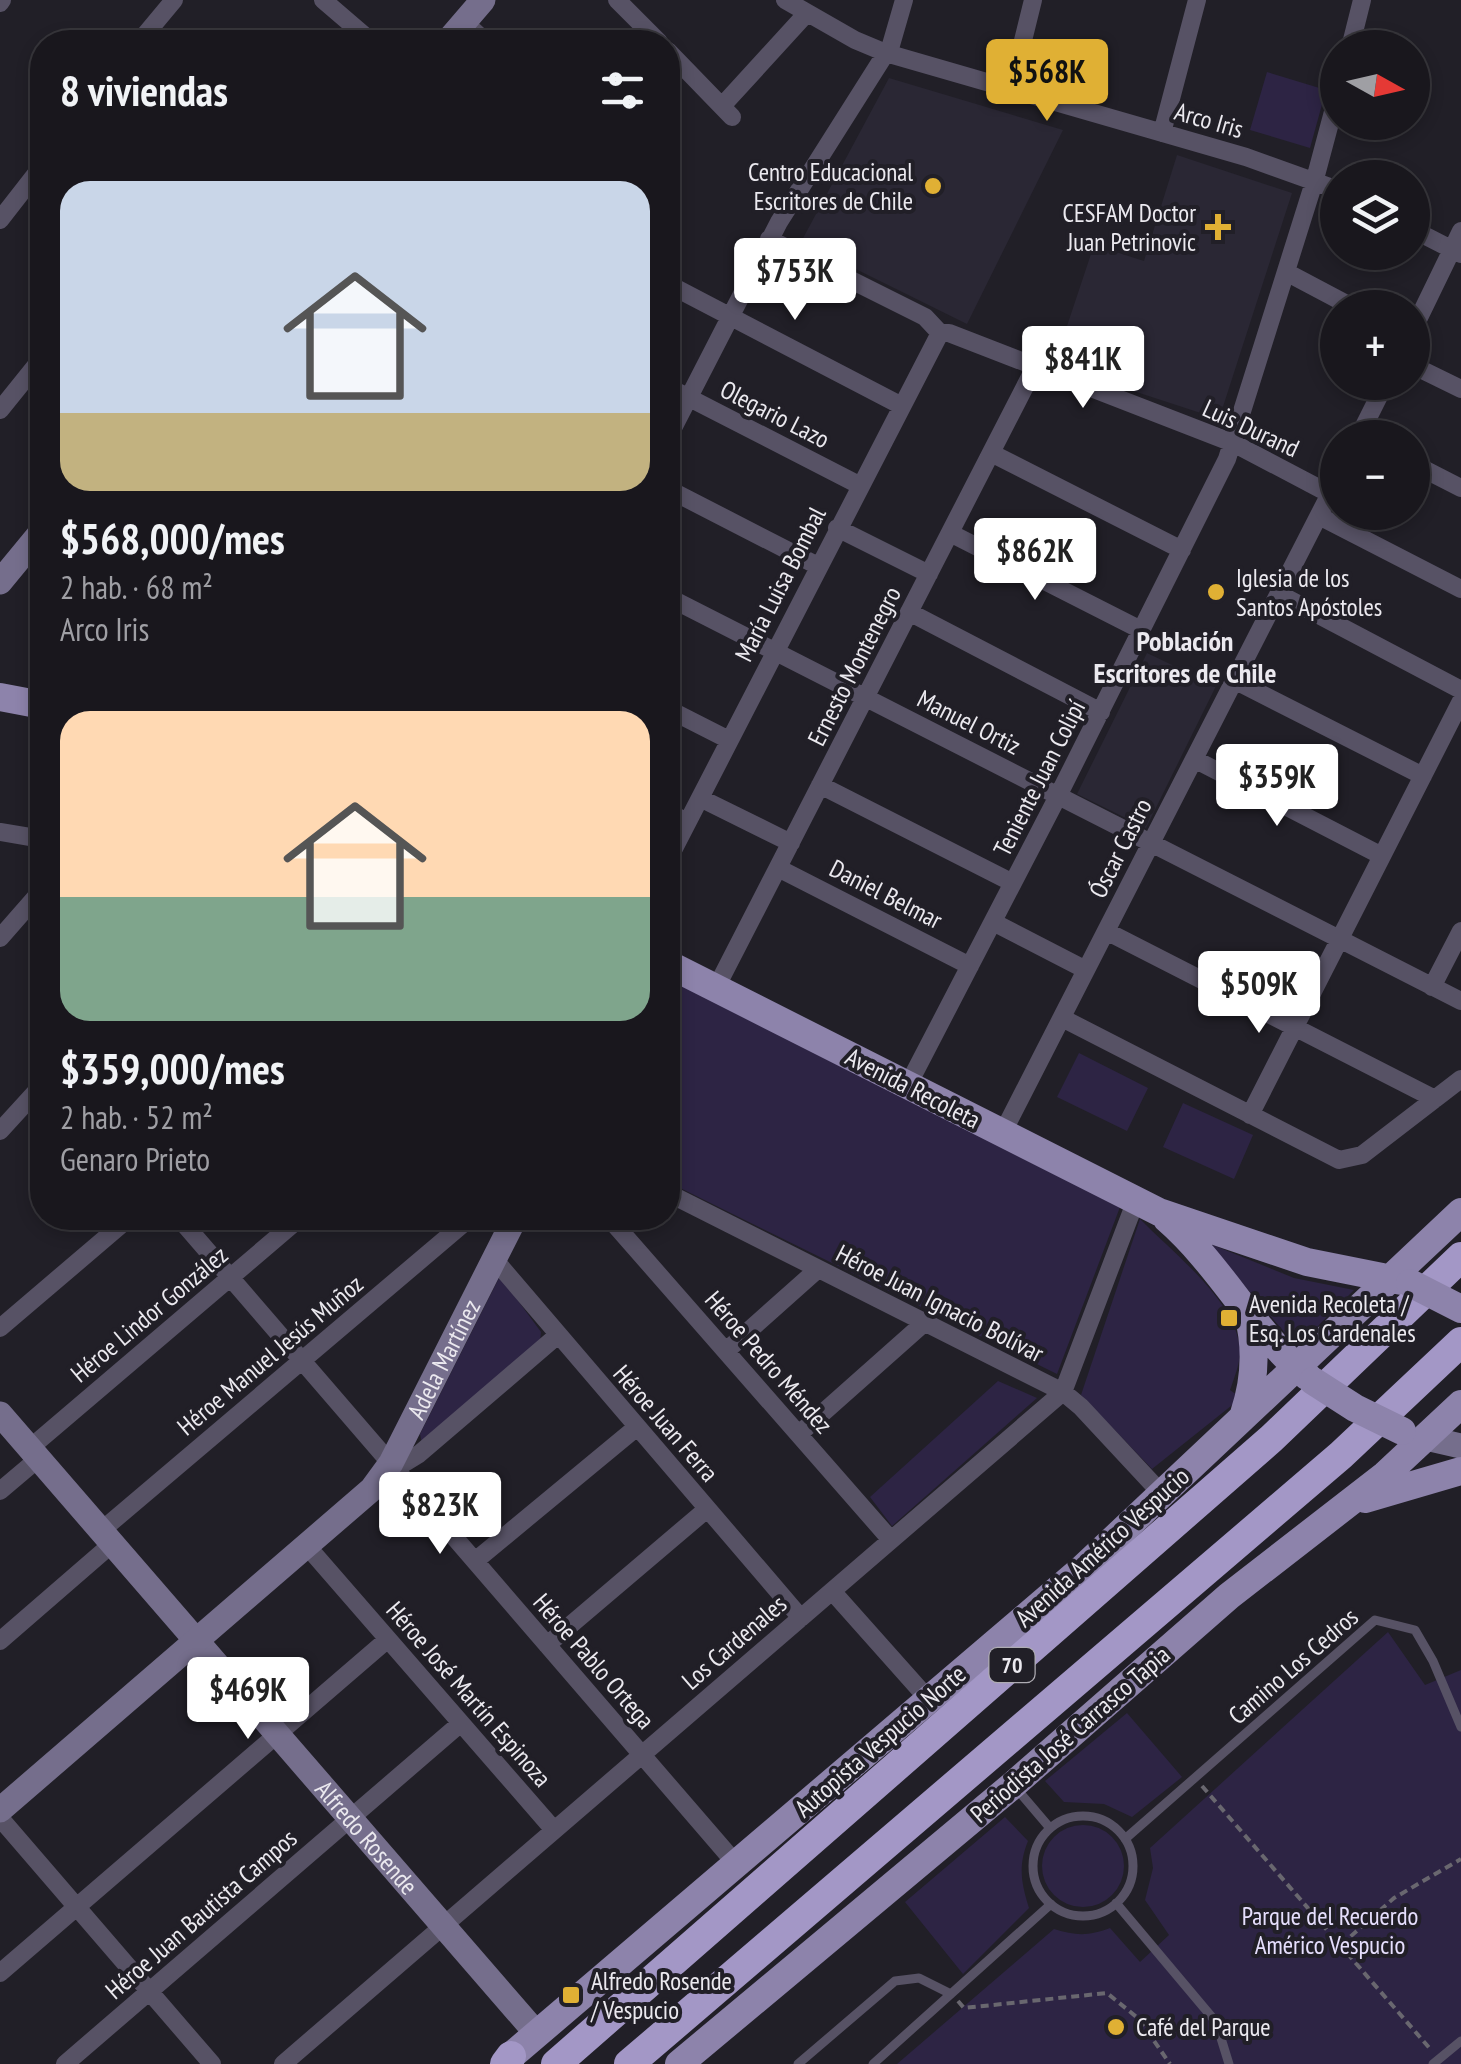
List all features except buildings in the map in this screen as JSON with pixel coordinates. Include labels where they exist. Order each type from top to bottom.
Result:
[{"type":"highway","name":"Autopista Vespucio Norte","points":[[556,2064],[1272,1438],[1461,1257]]},
{"type":"highway","name":"70","points":[[630,2064],[1341,1456],[1461,1342]]},
{"type":"main road","points":[[0,697],[30,703]]},
{"type":"main road","name":"Avenida Recoleta","points":[[680,970],[1147,1206],[1307,1262],[1401,1281],[1461,1309]]},
{"type":"main road","name":"Avenida Recoleta","points":[[1147,1206],[1196,1247],[1305,1374],[1355,1408],[1414,1435]]},
{"type":"main road","name":"Avenida Américo Vespucio","points":[[506,2061],[928,1700],[1162,1494],[1243,1417],[1305,1374],[1401,1281],[1461,1212]]},
{"type":"main road","points":[[1243,1417],[1252,1388],[1254,1356],[1246,1308]]},
{"type":"main road","name":"Periodista José Carrasco Tapia","points":[[679,2064],[1013,1785],[1229,1596],[1349,1503],[1414,1435],[1461,1404]]},
{"type":"main road","points":[[1349,1503],[1461,1470]]},
{"type":"street","points":[[150,30],[174,0]]},
{"type":"street","points":[[323,0],[358,30]]},
{"type":"street","points":[[457,30],[483,0]]},
{"type":"street","points":[[617,0],[647,30]]},
{"type":"street","name":"Arco Iris","points":[[786,0],[886,52],[1320,181]]},
{"type":"street","points":[[680,414],[769,238],[894,38],[904,0]]},
{"type":"street","points":[[1011,89],[1033,0]]},
{"type":"street","points":[[1162,132],[1197,0]]},
{"type":"street","points":[[1354,30],[1362,0]]},
{"type":"street","points":[[680,63],[727,111],[807,12]]},
{"type":"street","points":[[464,22],[473,30]]},
{"type":"street","name":"Teniente Juan Colipí","points":[[908,1086],[1101,712],[1232,444],[1325,140]]},
{"type":"street","points":[[0,220],[30,181]]},
{"type":"street","points":[[1430,301],[1458,252],[1461,231]]},
{"type":"street","name":"Luis Durand","points":[[769,238],[925,317],[940,332],[1320,480]]},
{"type":"street","points":[[1430,238],[1458,252]]},
{"type":"street","points":[[1286,272],[1320,290]]},
{"type":"street","points":[[680,290],[900,405]]},
{"type":"street","name":"María Luisa Bombal","points":[[680,836],[940,332]]},
{"type":"street","name":"Ernesto Montenegro","points":[[716,988],[1035,367]]},
{"type":"street","points":[[0,410],[30,374]]},
{"type":"street","points":[[1430,374],[1461,389]]},
{"type":"street","name":"Olegario Lazo","points":[[680,394],[859,486]]},
{"type":"street","points":[[991,453],[1182,550]]},
{"type":"street","points":[[1430,472],[1461,488]]},
{"type":"street","points":[[680,496],[818,566]]},
{"type":"street","name":"Óscar Castro","points":[[1002,1134],[1320,512]]},
{"type":"street","points":[[1318,516],[1461,589]]},
{"type":"street","points":[[837,528],[929,574]]},
{"type":"street","points":[[950,533],[1142,630]]},
{"type":"street","points":[[0,582],[30,546]]},
{"type":"street","points":[[1279,594],[1461,690]]},
{"type":"street","name":"Manuel Ortiz","points":[[680,603],[1461,1001]]},
{"type":"street","points":[[909,612],[1101,712]]},
{"type":"street","points":[[1234,680],[1423,776]]},
{"type":"street","points":[[1250,1115],[1461,701]]},
{"type":"street","points":[[680,715],[729,740]]},
{"type":"street","points":[[1194,758],[1382,856]]},
{"type":"street","points":[[820,786],[1013,883]]},
{"type":"street","points":[[700,798],[791,843]]},
{"type":"street","points":[[680,818],[687,822]]},
{"type":"street","points":[[0,832],[30,837]]},
{"type":"street","name":"Daniel Belmar","points":[[778,868],[970,966]]},
{"type":"street","points":[[0,938],[30,904]]},
{"type":"street","points":[[993,922],[1086,970]]},
{"type":"street","points":[[1106,931],[1435,1099]]},
{"type":"street","points":[[1432,987],[1461,931]]},
{"type":"street","points":[[1062,1018],[1331,1157],[1347,1160],[1362,1155],[1461,1079]]},
{"type":"street","points":[[0,1131],[30,1098]]},
{"type":"street","name":"Héroe Juan Ignacio Bolívar","points":[[680,1200],[1063,1392],[1081,1406],[1162,1494]]},
{"type":"street","name":"Los Cardenales","points":[[283,2064],[1063,1392],[1147,1206]]},
{"type":"street","points":[[0,1328],[115,1230]]},
{"type":"street","name":"Héroe Pablo Ortega","points":[[189,1230],[737,1866]]},
{"type":"street","name":"Héroe Lindor González","points":[[0,1491],[34,1453],[286,1230]]},
{"type":"street","name":"Héroe Manuel Jesús Muñoz","points":[[0,1641],[108,1536],[302,1360],[456,1230]]},
{"type":"street","name":"Adela Martínez","points":[[0,1810],[364,1497],[391,1463],[509,1230]]},
{"type":"street","name":"Héroe Pedro Méndez","points":[[620,1230],[891,1540]]},
{"type":"street","name":"Héroe Juan Ferra","points":[[494,1260],[801,1618]]},
{"type":"street","points":[[726,1351],[818,1269]]},
{"type":"street","points":[[799,1434],[924,1322]]},
{"type":"street","points":[[391,1463],[406,1462],[419,1454],[558,1335]]},
{"type":"street","name":"Alfredo Rosende","points":[[0,1414],[537,2034]]},
{"type":"street","points":[[474,1561],[637,1427]]},
{"type":"street","name":"Avenida Recoleta","points":[[1414,1435],[1461,1446]]},
{"type":"street","points":[[547,1645],[708,1509]]},
{"type":"street","name":"Héroe José Martín Espinoza","points":[[307,1546],[554,1830]]},
{"type":"street","points":[[832,1591],[928,1700]]},
{"type":"street","points":[[0,1973],[388,1640]]},
{"type":"street","name":"Héroe Juan Bautista Campos","points":[[65,2064],[461,1723]]},
{"type":"street","points":[[0,1818],[212,2064]]},
{"type":"lane","name":"Camino Los Cedros","points":[[1125,1839],[1375,1620],[1415,1630],[1433,1660],[1461,1727]]},
{"type":"lane","points":[[1013,1785],[1050,1828]]},
{"type":"lane","points":[[1082,1816],[1098,1818],[1125,1839],[1130,1852],[1131,1880],[1116,1904],[1104,1912],[1076,1916],[1050,1904],[1040,1891],[1034,1875],[1034,1858],[1039,1842],[1050,1828],[1082,1816]]},
{"type":"lane","points":[[873,2064],[1050,1904]]},
{"type":"lane","points":[[1116,1904],[1216,2022],[1229,2064]]},
{"type":"lane","points":[[798,2064],[895,1981],[919,1978],[951,1994]]},
{"type":"lane","points":[[1435,2061],[1461,2041]]},
{"type":"path","points":[[1196,1779],[1341,1945],[1435,2061]]},
{"type":"path","points":[[1341,1945],[1394,1898],[1461,1860]]},
{"type":"path","points":[[951,1994],[964,2008],[1107,1993],[1139,2019],[1170,2064]]},
{"type":"shaded area","name":"Centro Educacional Escritores de Chile","points":[[889,78],[1063,130],[967,324],[801,242]]},
{"type":"shaded area","points":[[1177,155],[1292,193],[1219,419],[1054,365],[1094,245],[1144,261]]},
{"type":"shaded area","points":[[1147,653],[1216,686],[1146,828],[1077,794]]},
{"type":"green space","points":[[1267,72],[1320,88],[1320,112],[1310,148],[1250,130]]},
{"type":"green space","points":[[680,981],[1120,1207],[1057,1374],[680,1188]]},
{"type":"green space","points":[[1079,1053],[1148,1088],[1127,1131],[1057,1097]]},
{"type":"green space","points":[[1183,1103],[1253,1135],[1234,1179],[1163,1147]]},
{"type":"green space","points":[[1140,1219],[1216,1297],[1228,1314],[1240,1351],[1230,1390],[1241,1398],[1152,1469],[1081,1395]]},
{"type":"green space","points":[[1208,1243],[1294,1278],[1354,1290],[1297,1347]]},
{"type":"green space","points":[[500,1276],[541,1332],[540,1342],[422,1444],[420,1434]]},
{"type":"green space","points":[[998,1381],[1037,1398],[892,1526],[870,1497]]},
{"type":"green space","name":"Parque del Recuerdo Américo Vespucio","points":[[1388,1632],[1425,1685],[1461,1670],[1461,2064],[897,2064],[1054,1929],[1082,1934],[1110,1928],[1140,1962],[1169,1935],[1145,1900],[1153,1868],[1150,1848]]},
{"type":"green space","points":[[1127,1713],[1182,1777],[1132,1817],[1104,1804],[1064,1802],[1045,1781]]},
{"type":"green space","points":[[1005,1817],[1028,1841],[1022,1874],[1029,1908],[963,1974],[905,1902]]},
{"type":"green space","points":[[1083,1825],[1099,1828],[1112,1837],[1121,1850],[1121,1882],[1112,1895],[1099,1904],[1083,1907],[1067,1904],[1054,1895],[1045,1882],[1042,1866],[1045,1850],[1054,1837],[1067,1828]]},
{"type":"place","name":"Centro Educacional Escritores de Chile","points":[[933,186]]},
{"type":"place","name":"CESFAM Doctor Juan Petrinovic","points":[[1218,227]]},
{"type":"place","name":"Iglesia de los Santos Apóstoles","points":[[1216,592]]},
{"type":"place","name":"Avenida Recoleta / Esq. Los Cardenales","points":[[1229,1318]]},
{"type":"place","name":"Alfredo Rosende / Vespucio","points":[[571,1995]]},
{"type":"place","name":"Café del Parque","points":[[1116,2027]]},
{"type":"district","name":"Población Escritores de Chile","points":[[1185,657]]}]
